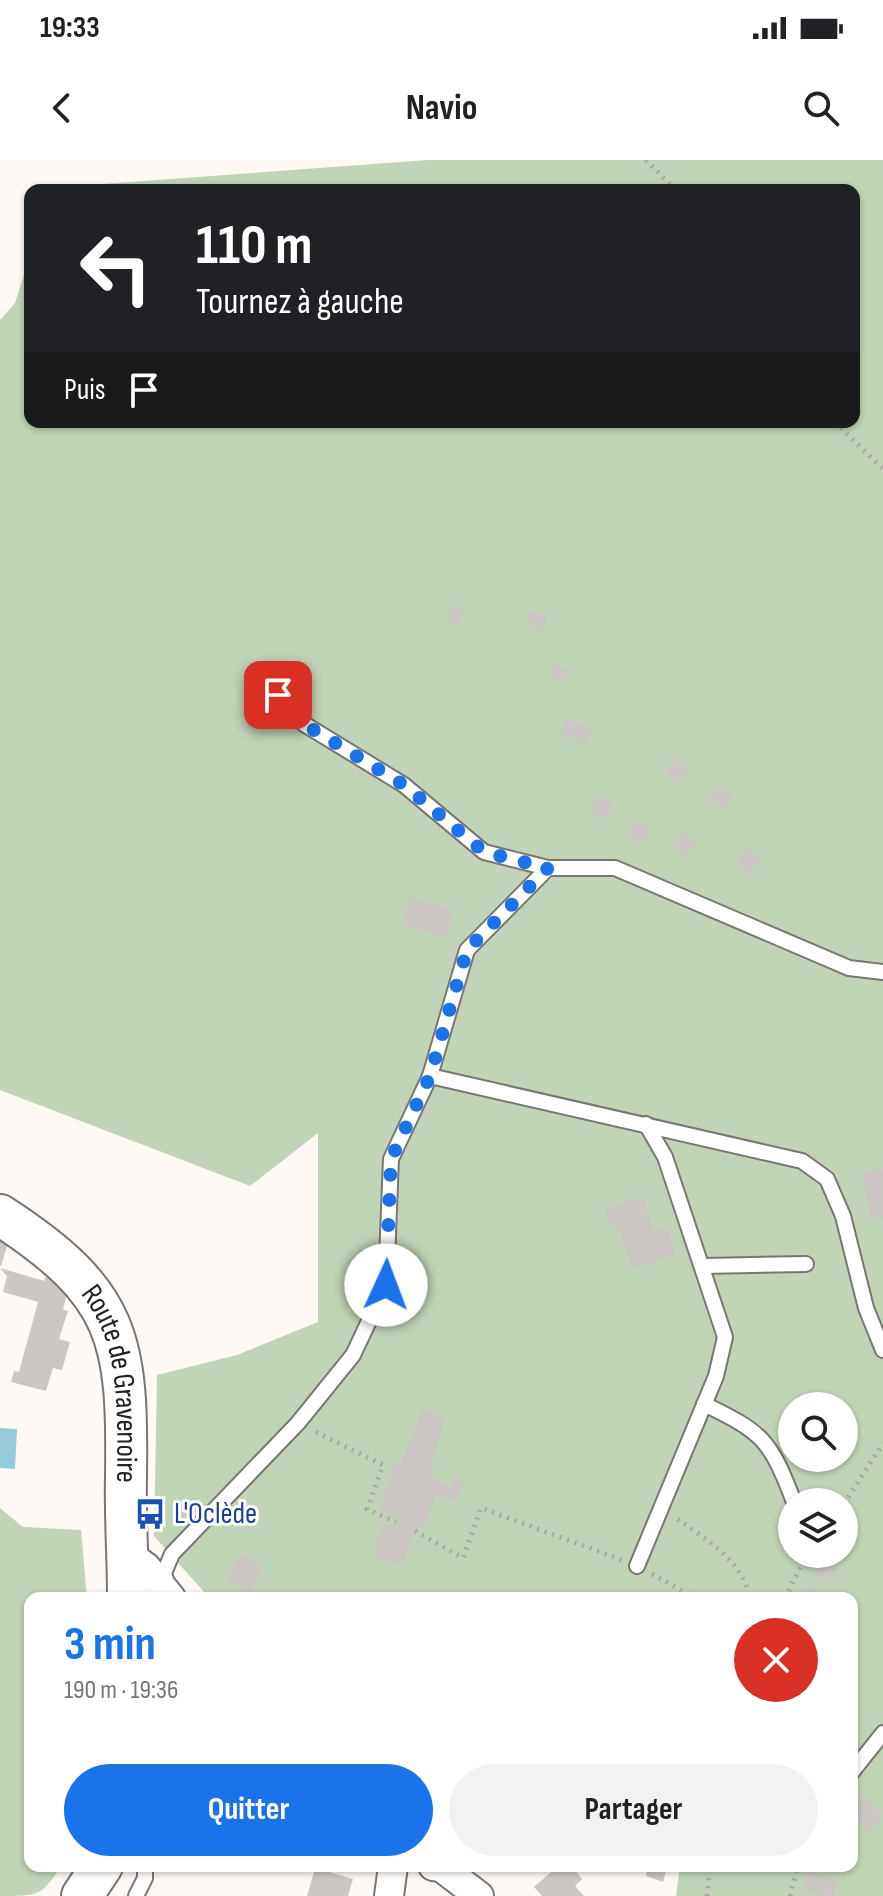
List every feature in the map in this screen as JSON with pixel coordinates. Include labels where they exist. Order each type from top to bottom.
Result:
[{"type":"street","name":"Route de Gravenoire","points":[[0,1215],[50,1250],[75,1273],[103,1310],[117,1339],[127,1390],[128,1592]]},
{"type":"street","points":[[128,1554],[146,1567],[167,1592]]},
{"type":"street","points":[[82,1896],[98,1872]]},
{"type":"street","points":[[389,1896],[392,1872]]},
{"type":"street","points":[[448,1872],[479,1896]]},
{"type":"lane","points":[[278,695],[304,724],[404,785],[484,852],[548,868],[615,868],[849,968],[883,972]]},
{"type":"lane","points":[[170,1592],[164,1573],[172,1554],[298,1423],[353,1355],[386,1285],[391,1159],[430,1076],[467,950],[548,868]]},
{"type":"lane","points":[[430,1076],[802,1161],[827,1179],[843,1216],[866,1308],[883,1350]]},
{"type":"lane","points":[[637,1566],[704,1404],[725,1337],[665,1157],[646,1124]]},
{"type":"lane","points":[[703,1266],[806,1264]]},
{"type":"lane","points":[[704,1404],[742,1422],[765,1440],[780,1462],[789,1488]]},
{"type":"lane","points":[[858,1764],[883,1733]]},
{"type":"lane","points":[[136,1896],[145,1872]]},
{"type":"path","points":[[646,160],[670,184]]},
{"type":"path","points":[[841,428],[883,469]]},
{"type":"path","points":[[298,1423],[383,1465],[367,1509],[396,1522]]},
{"type":"path","points":[[854,1488],[883,1443]]},
{"type":"path","points":[[662,1506],[720,1551],[747,1580],[748,1592]]},
{"type":"path","points":[[415,1531],[463,1558],[481,1508],[637,1566],[684,1592]]},
{"type":"path","points":[[788,1592],[800,1568]]},
{"type":"path","points":[[707,1896],[709,1872]]},
{"type":"path","points":[[790,1896],[796,1872]]},
{"type":"green space","points":[[428,160],[883,160],[883,1896],[676,1896],[679,1872],[858,1872],[858,1592],[204,1592],[154,1536],[157,1375],[237,1355],[318,1322],[318,1133],[250,1186],[0,1090],[0,320],[15,303],[24,275],[24,428],[860,428],[860,184],[103,184]]},
{"type":"green space","points":[[0,1508],[23,1527],[81,1530],[86,1592],[24,1592],[24,1872],[57,1872],[38,1892],[23,1896],[0,1896]]},
{"type":"water","points":[[0,1428],[17,1429],[15,1469],[0,1468]]},
{"type":"building","points":[[451,604],[465,612],[457,625],[448,620]]},
{"type":"building","points":[[531,610],[548,618],[540,632],[530,626],[533,621],[527,618]]},
{"type":"building","points":[[556,664],[572,673],[567,681],[561,678],[559,682],[549,676]]},
{"type":"building","points":[[567,718],[592,730],[585,745],[559,732]]},
{"type":"building","points":[[676,758],[689,769],[678,783],[665,773]]},
{"type":"building","points":[[718,784],[734,795],[723,808],[708,798]]},
{"type":"building","points":[[600,795],[614,804],[605,819],[590,810]]},
{"type":"building","points":[[637,820],[651,830],[641,844],[626,834]]},
{"type":"building","points":[[682,831],[696,841],[685,857],[670,846]]},
{"type":"building","points":[[745,848],[760,856],[750,874],[736,865]]},
{"type":"building","points":[[410,897],[453,910],[445,938],[401,925]]},
{"type":"building","points":[[883,1169],[883,1217],[870,1219],[862,1172]]},
{"type":"building","points":[[642,1196],[654,1231],[666,1227],[676,1254],[633,1269],[618,1227],[611,1229],[605,1209]]},
{"type":"building","points":[[0,1237],[8,1243],[1,1266],[0,1266]]},
{"type":"building","points":[[0,1268],[44,1281],[48,1271],[68,1289],[63,1310],[68,1311],[59,1339],[70,1342],[62,1370],[53,1368],[46,1391],[11,1382],[14,1371],[19,1372],[38,1302],[3,1292],[7,1276]]},
{"type":"building","points":[[423,1409],[445,1417],[429,1476],[451,1487],[455,1477],[464,1480],[456,1502],[436,1495],[424,1527],[417,1524],[402,1566],[372,1555],[383,1524],[394,1527],[398,1517],[379,1510],[395,1465],[400,1466]]},
{"type":"building","points":[[240,1553],[263,1565],[249,1592],[226,1581]]},
{"type":"building","points":[[818,1568],[837,1568],[828,1583],[814,1573]]},
{"type":"building","points":[[807,1585],[817,1592],[802,1592]]},
{"type":"building","points":[[861,1795],[883,1814],[870,1832],[858,1821],[858,1798]]},
{"type":"building","points":[[314,1872],[329,1872],[353,1879],[348,1896],[307,1896]]},
{"type":"building","points":[[551,1872],[577,1872],[582,1879],[575,1886],[584,1896],[542,1896],[534,1887]]},
{"type":"building","points":[[647,1872],[666,1872],[663,1882],[646,1876]]},
{"type":"building","points":[[808,1872],[838,1880],[833,1896],[802,1892]]},
{"type":"place","name":"L'Oclède","points":[[150,1514]]},
{"type":"route","points":[[278,695],[304,724],[404,785],[484,852],[548,868],[467,950],[430,1076],[391,1159],[386,1285]]}]
